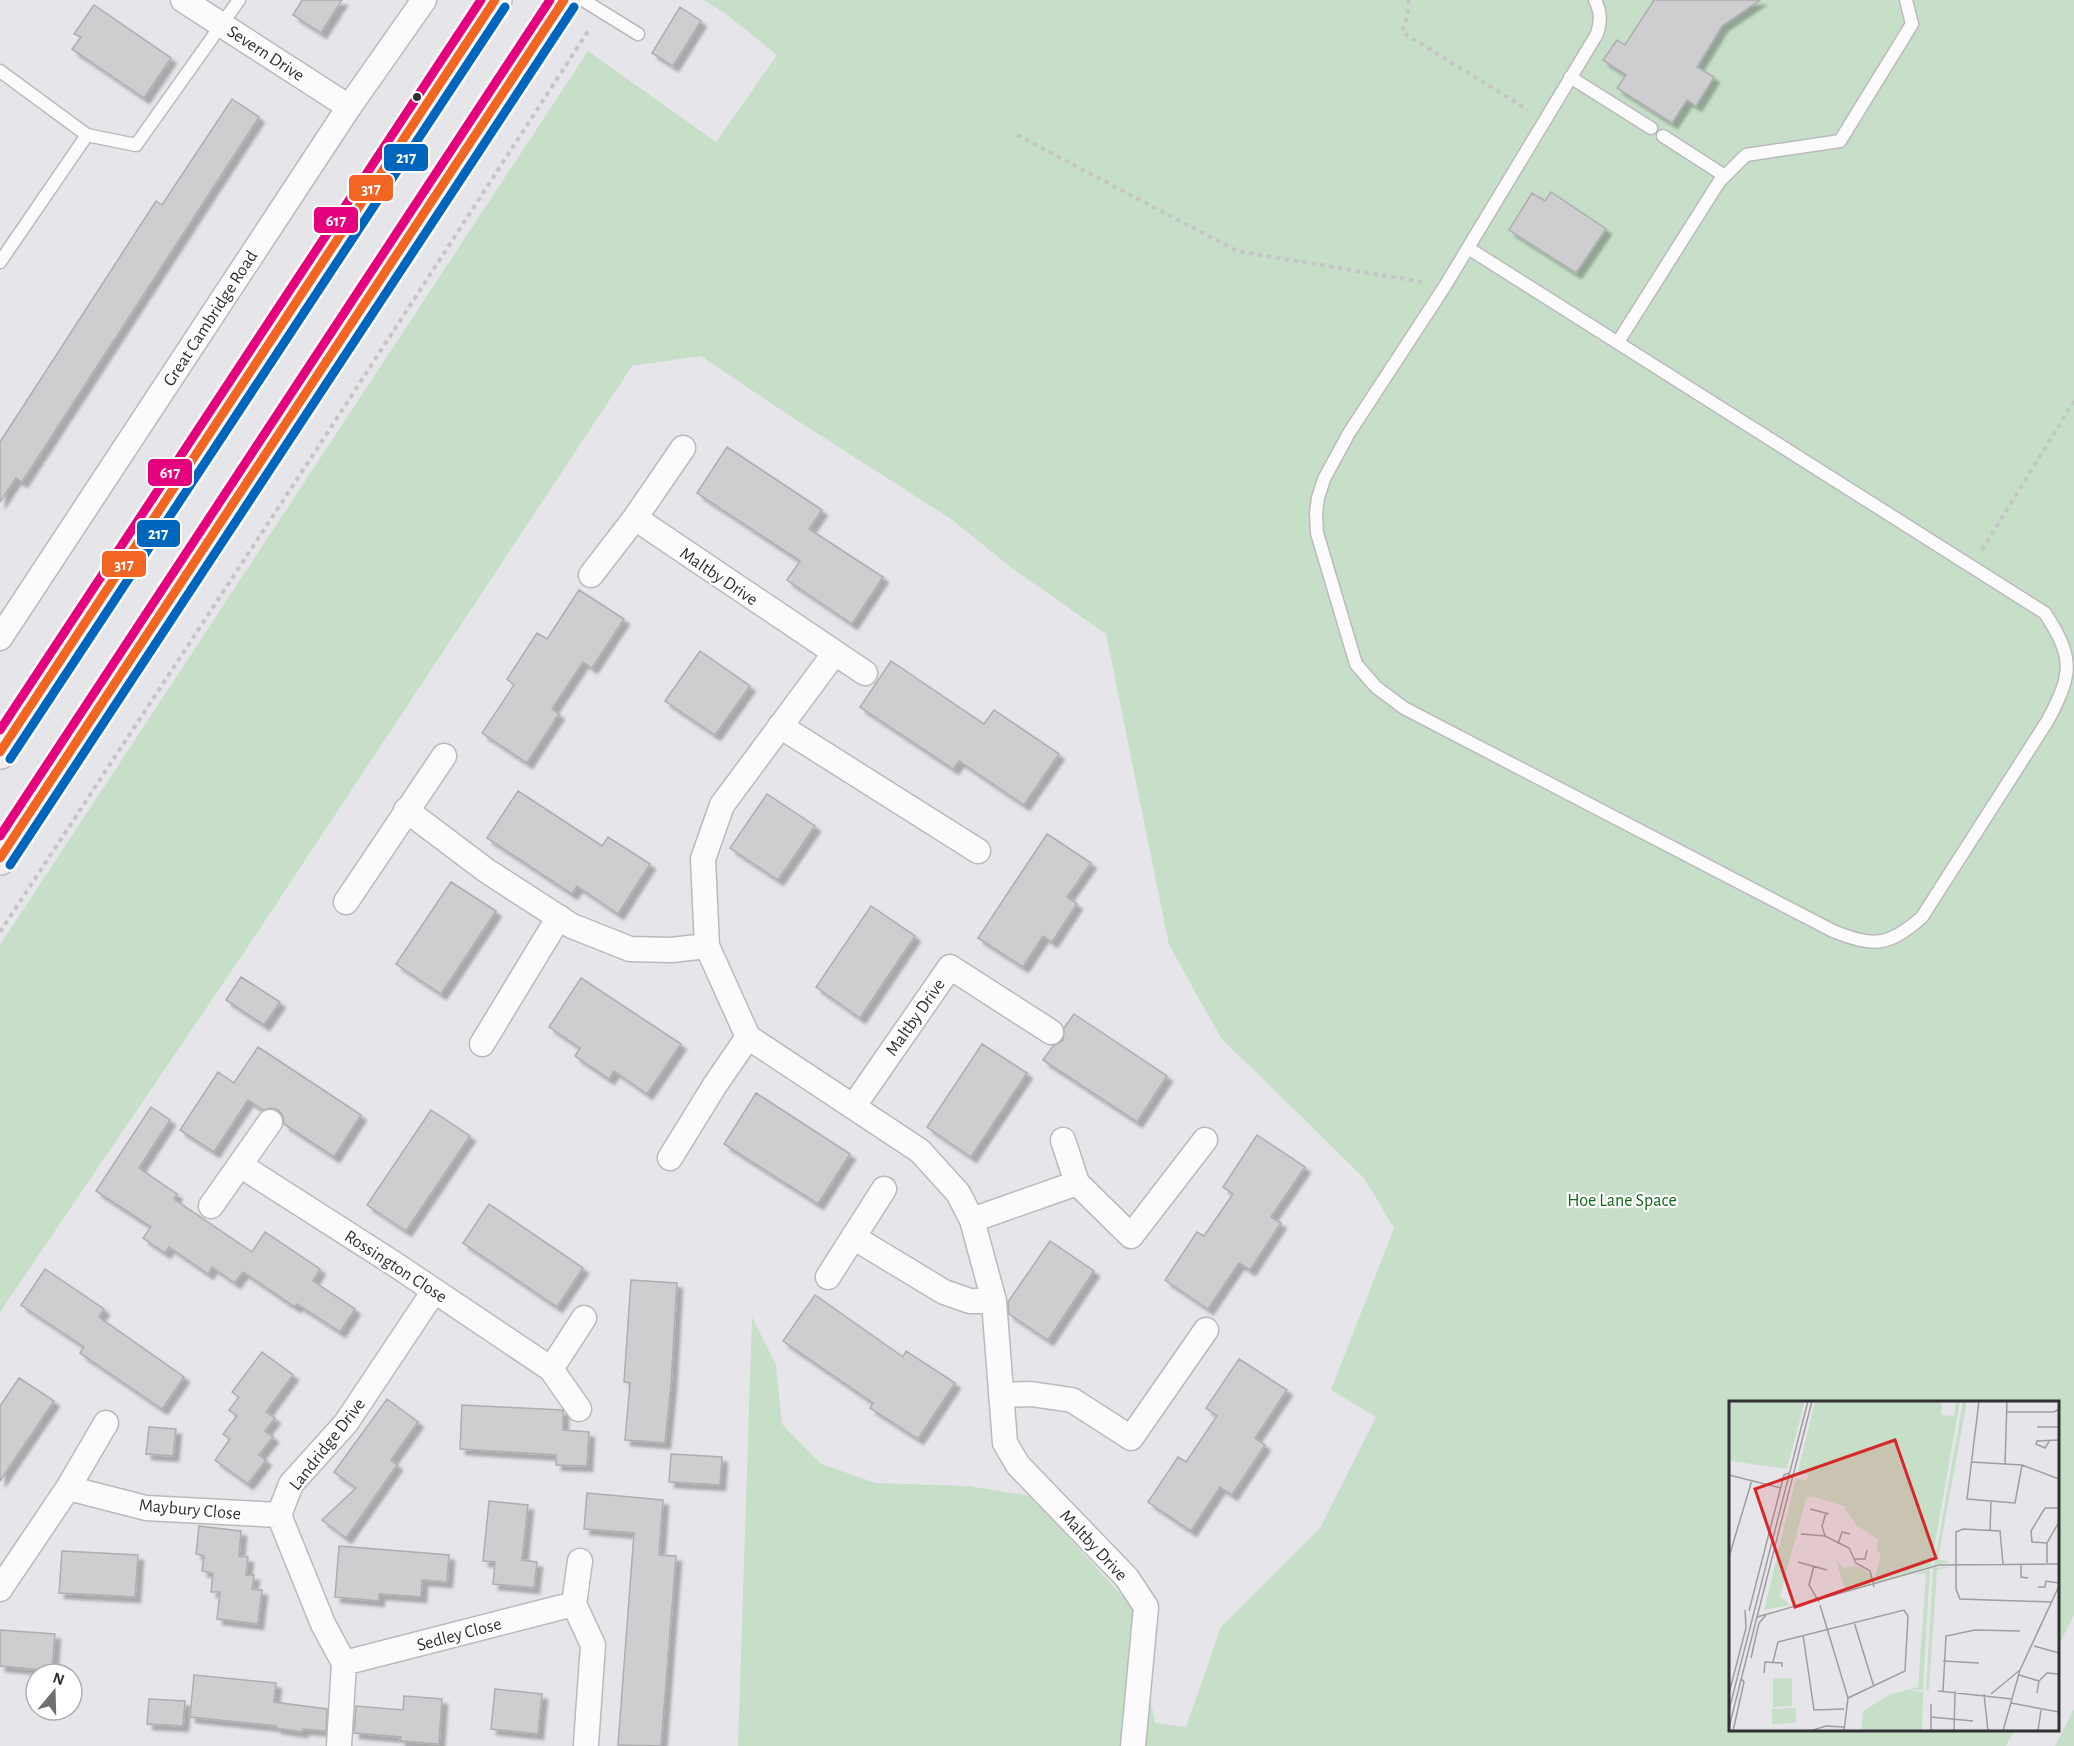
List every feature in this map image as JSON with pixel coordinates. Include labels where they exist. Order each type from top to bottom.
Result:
[{"type":"highway","points":[[0,752],[495,0]]},
{"type":"highway","points":[[0,858],[564,0]]},
{"type":"street","name":"Severn Drive","points":[[183,0],[349,106]]},
{"type":"street","name":"Great Cambridge Road","points":[[0,638],[349,106],[424,0]]},
{"type":"street","points":[[591,576],[635,518],[682,447]]},
{"type":"street","name":"Maltby Drive","points":[[635,518],[865,673]]},
{"type":"street","points":[[669,1158],[748,1037],[707,946],[703,859],[722,805],[834,654]]},
{"type":"street","points":[[780,726],[978,851]]},
{"type":"street","points":[[346,902],[444,756]]},
{"type":"street","points":[[406,810],[487,871],[572,926],[630,949],[671,950],[707,946]]},
{"type":"street","points":[[482,1044],[559,917]]},
{"type":"street","name":"Maltby Drive","points":[[853,1107],[950,967],[1051,1032]]},
{"type":"street","name":"Maltby Drive","points":[[748,1037],[920,1151],[958,1193],[972,1220],[994,1301],[1005,1443],[1018,1465],[1127,1578],[1146,1607],[1133,1746]]},
{"type":"street","points":[[211,1206],[270,1122]]},
{"type":"street","points":[[1063,1140],[1077,1184],[1131,1236],[1205,1140]]},
{"type":"street","name":"Rossington Close","points":[[240,1166],[551,1369],[579,1409]]},
{"type":"street","points":[[972,1220],[1077,1184]]},
{"type":"street","points":[[828,1277],[884,1190]]},
{"type":"street","points":[[853,1237],[944,1292],[970,1301],[994,1301]]},
{"type":"street","name":"Landridge Drive","points":[[279,1515],[291,1484],[346,1423],[434,1292]]},
{"type":"street","points":[[551,1369],[584,1318]]},
{"type":"street","points":[[1001,1395],[1031,1394],[1072,1400],[1131,1438],[1206,1330]]},
{"type":"street","points":[[0,1589],[68,1488],[106,1424]]},
{"type":"street","name":"Maybury Close","points":[[68,1488],[146,1508],[279,1515]]},
{"type":"street","points":[[279,1515],[323,1624],[344,1664],[339,1746]]},
{"type":"street","points":[[580,1561],[574,1604],[593,1645],[586,1744]]},
{"type":"street","name":"Sedley Close","points":[[344,1664],[574,1604]]},
{"type":"lane","points":[[0,71],[87,135],[136,145],[239,0]]},
{"type":"lane","points":[[584,0],[638,34]]},
{"type":"lane","points":[[1468,248],[2045,613],[2061,636],[2068,658],[2066,687],[2048,720],[1922,917],[1903,934],[1878,942],[1857,941],[1833,932],[1404,708],[1376,687],[1356,664],[1317,533],[1316,513],[1324,479],[1349,433],[1445,286],[1597,34],[1601,22],[1600,9],[1595,0]]},
{"type":"lane","points":[[1618,342],[1719,182],[1746,155],[1840,141],[1912,24],[1906,0]]},
{"type":"lane","points":[[1570,77],[1651,128]]},
{"type":"lane","points":[[0,262],[87,135]]},
{"type":"lane","points":[[1663,136],[1725,176]]},
{"type":"path","points":[[1409,0],[1407,18],[1402,32],[1544,120]]},
{"type":"path","points":[[0,932],[595,20]]},
{"type":"path","points":[[1017,135],[1237,251],[1445,286]]},
{"type":"path","points":[[1972,566],[2074,401]]},
{"type":"green space","name":"Hoe Lane Space","points":[[704,0],[2074,0],[2074,1615],[2059,1645],[2059,1401],[1729,1401],[1729,1731],[2014,1731],[2006,1746],[738,1746],[752,1317],[776,1365],[782,1424],[821,1464],[876,1483],[969,1486],[1031,1496],[1133,1608],[1155,1723],[1186,1727],[1221,1627],[1320,1528],[1376,1417],[1331,1390],[1394,1228],[1364,1178],[1221,1038],[1169,945],[1106,634],[1013,569],[951,519],[701,356],[632,366],[245,951],[0,1312],[0,945],[588,51],[716,142],[777,55],[726,14]]},
{"type":"green space","points":[[2074,1709],[2074,1746],[2055,1746]]},
{"type":"building","points":[[302,0],[342,0],[321,33],[293,15]]},
{"type":"building","points":[[1654,0],[1760,0],[1722,26],[1697,67],[1714,77],[1696,106],[1687,100],[1672,123],[1617,88],[1626,75],[1603,60],[1617,40],[1625,45]]},
{"type":"building","points":[[94,5],[171,58],[144,98],[72,49],[81,37],[74,34]]},
{"type":"building","points":[[680,7],[701,21],[673,66],[652,53]]},
{"type":"building","points":[[232,99],[259,117],[22,482],[16,478],[0,502],[0,442],[156,201],[162,205]]},
{"type":"building","points":[[1551,192],[1606,229],[1576,273],[1509,230],[1532,193],[1545,201]]},
{"type":"building","points":[[727,447],[822,510],[809,529],[883,577],[852,624],[787,580],[800,561],[697,493]]},
{"type":"building","points":[[579,590],[624,619],[592,668],[583,662],[552,709],[559,714],[527,763],[482,733],[514,685],[507,679],[537,633],[547,639]]},
{"type":"building","points":[[700,651],[750,686],[715,735],[665,701]]},
{"type":"building","points":[[891,661],[984,724],[994,710],[1059,754],[1024,805],[959,761],[953,769],[860,707]]},
{"type":"building","points":[[518,791],[602,846],[608,837],[650,864],[618,914],[577,886],[572,894],[487,838]]},
{"type":"building","points":[[767,794],[815,826],[778,880],[730,848]]},
{"type":"building","points":[[1047,834],[1091,863],[1067,897],[1077,904],[1052,942],[1043,936],[1023,967],[978,938]]},
{"type":"building","points":[[451,882],[496,911],[441,994],[396,964]]},
{"type":"building","points":[[871,906],[915,936],[860,1018],[816,987]]},
{"type":"building","points":[[241,977],[280,1002],[264,1025],[226,1000]]},
{"type":"building","points":[[581,978],[681,1044],[647,1094],[614,1071],[609,1079],[575,1056],[580,1048],[549,1027]]},
{"type":"building","points":[[1074,1014],[1167,1076],[1137,1122],[1043,1060],[1053,1046],[1063,1040],[1064,1028]]},
{"type":"building","points":[[982,1044],[1027,1073],[971,1157],[927,1127]]},
{"type":"building","points":[[258,1047],[361,1115],[334,1157],[284,1124],[283,1116],[278,1110],[271,1108],[263,1110],[248,1100],[214,1152],[180,1130],[218,1072],[234,1083]]},
{"type":"building","points":[[756,1093],[850,1154],[818,1204],[724,1144]]},
{"type":"building","points":[[151,1107],[170,1120],[139,1168],[177,1194],[174,1199],[252,1252],[265,1232],[320,1269],[313,1281],[355,1309],[340,1332],[297,1304],[295,1307],[243,1272],[235,1283],[212,1267],[208,1274],[169,1247],[165,1253],[143,1238],[151,1227],[96,1191]]},
{"type":"building","points":[[431,1110],[470,1136],[406,1231],[367,1205]]},
{"type":"building","points":[[1257,1135],[1305,1167],[1271,1217],[1281,1223],[1250,1270],[1239,1263],[1208,1309],[1165,1280],[1197,1232],[1204,1236],[1233,1194],[1223,1187]]},
{"type":"building","points":[[489,1204],[583,1268],[557,1307],[463,1243]]},
{"type":"building","points":[[1050,1241],[1094,1271],[1048,1340],[1009,1314],[1008,1302]]},
{"type":"building","points":[[45,1269],[104,1309],[99,1317],[184,1377],[162,1409],[80,1353],[84,1347],[21,1305]]},
{"type":"building","points":[[631,1280],[677,1283],[665,1443],[625,1440],[630,1383],[624,1382]]},
{"type":"building","points":[[815,1295],[903,1357],[906,1351],[955,1383],[918,1439],[870,1408],[873,1403],[783,1341]]},
{"type":"building","points":[[262,1352],[293,1375],[266,1412],[275,1418],[265,1431],[273,1437],[259,1455],[266,1460],[248,1484],[215,1460],[230,1439],[223,1434],[237,1416],[229,1410],[239,1397],[232,1392]]},
{"type":"building","points":[[1239,1359],[1287,1390],[1255,1438],[1265,1445],[1232,1495],[1220,1487],[1191,1531],[1148,1502],[1178,1457],[1186,1462],[1217,1416],[1206,1408]]},
{"type":"building","points":[[19,1378],[54,1401],[0,1481],[0,1406]]},
{"type":"building","points":[[387,1399],[418,1422],[391,1460],[397,1465],[346,1538],[322,1520],[356,1488],[334,1472]]},
{"type":"building","points":[[462,1405],[563,1410],[563,1430],[589,1432],[587,1466],[556,1465],[556,1455],[460,1449]]},
{"type":"building","points":[[149,1427],[176,1429],[173,1456],[146,1454]]},
{"type":"building","points":[[671,1454],[722,1457],[720,1485],[669,1482]]},
{"type":"building","points":[[587,1493],[663,1500],[659,1555],[676,1556],[661,1746],[618,1745],[634,1533],[584,1529]]},
{"type":"building","points":[[489,1501],[528,1505],[522,1560],[537,1562],[534,1588],[493,1584],[495,1562],[483,1561]]},
{"type":"building","points":[[199,1526],[241,1531],[239,1556],[248,1557],[246,1575],[254,1575],[252,1589],[262,1590],[258,1624],[217,1619],[220,1592],[211,1592],[213,1573],[202,1571],[204,1556],[196,1554]]},
{"type":"building","points":[[339,1546],[449,1555],[447,1582],[422,1580],[421,1597],[379,1594],[379,1601],[335,1597]]},
{"type":"building","points":[[62,1551],[138,1555],[135,1597],[59,1593]]},
{"type":"building","points":[[0,1630],[55,1634],[53,1662],[24,1662],[24,1668],[0,1666]]},
{"type":"building","points":[[194,1675],[276,1683],[274,1702],[327,1709],[326,1731],[303,1729],[302,1732],[276,1728],[276,1726],[190,1717]]},
{"type":"building","points":[[495,1689],[542,1694],[538,1734],[491,1729]]},
{"type":"building","points":[[404,1696],[442,1699],[439,1744],[400,1741],[401,1737],[354,1733],[356,1706],[403,1710]]},
{"type":"building","points":[[149,1699],[185,1701],[183,1726],[147,1724]]},
{"type":"transit line","name":"617","points":[[0,730],[481,0]]},
{"type":"transit line","name":"317","points":[[0,752],[495,0]]},
{"type":"transit line","name":"617","points":[[0,836],[550,0]]},
{"type":"transit line","name":"317","points":[[0,858],[564,0]]},
{"type":"transit line","name":"217","points":[[10,759],[505,7]]},
{"type":"transit line","name":"217","points":[[10,865],[574,7]]}]
